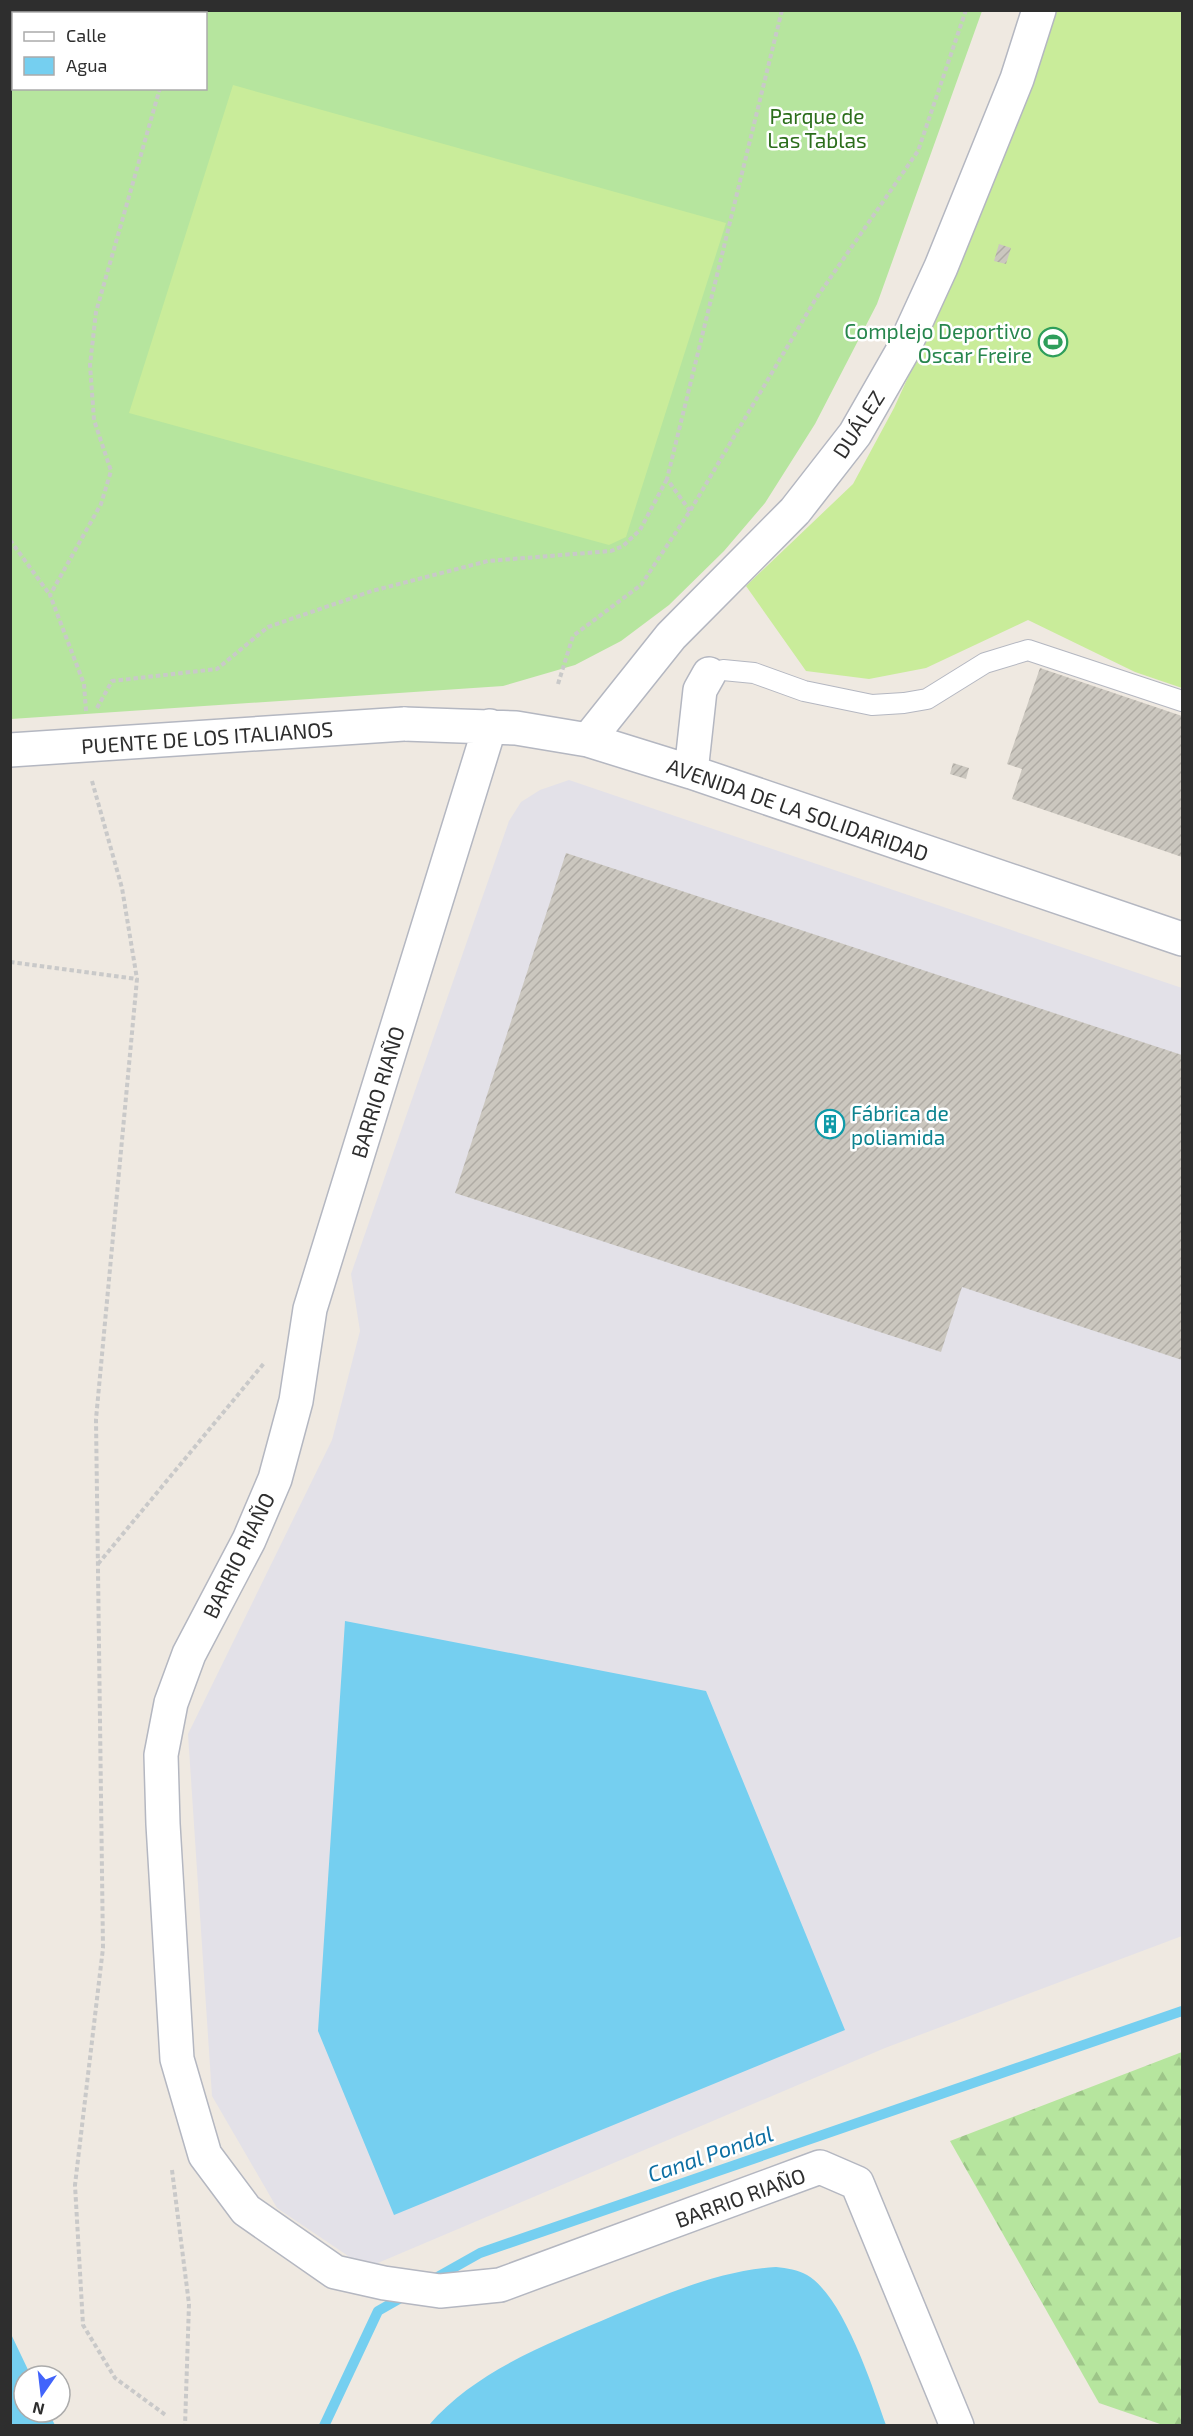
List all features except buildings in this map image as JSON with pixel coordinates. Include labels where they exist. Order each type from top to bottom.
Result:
[{"type":"street","name":"DUÁLEZ","points":[[588,740],[671,636],[795,511],[855,434],[902,352],[941,267],[1017,79],[1039,10]]},
{"type":"street","points":[[691,772],[700,690],[709,674]]},
{"type":"street","name":"AVENIDA DE LA SOLIDARIDAD","points":[[404,724],[490,726],[588,740],[691,772],[1182,939]]},
{"type":"street","name":"PUENTE DE LOS ITALIANOS","points":[[10,750],[91,730],[404,724]]},
{"type":"street","name":"BARRIO RIAÑO","points":[[490,726],[310,1308],[296,1401],[275,1479],[249,1540],[189,1654],[171,1703],[161,1755],[177,2059],[205,2155],[246,2210],[335,2272],[406,2286],[440,2291],[500,2285],[820,2167],[857,2183],[957,2426]]},
{"type":"lane","points":[[709,674],[723,670],[754,673],[804,692],[873,705],[904,703],[927,699],[985,663],[1028,650],[1182,701]]},
{"type":"path","points":[[91,730],[100,701],[112,681],[217,669],[268,627],[372,591],[488,561],[610,551],[624,546],[640,530],[668,479],[782,10]]},
{"type":"path","points":[[558,684],[573,636],[641,585],[690,511],[815,300],[918,151],[966,10]]},
{"type":"path","points":[[50,595],[101,504],[111,471],[94,420],[90,365],[96,312],[159,90]]},
{"type":"path","points":[[668,479],[690,511]]},
{"type":"path","points":[[10,540],[50,595],[84,684],[91,730]]},
{"type":"path","points":[[92,780],[122,888],[137,979],[96,1419],[104,1948],[75,2185],[83,2325],[115,2378],[167,2416]]},
{"type":"path","points":[[10,962],[137,979]]},
{"type":"path","points":[[98,1564],[272,1354]]},
{"type":"path","points":[[185,2426],[189,2304],[180,2224],[171,2174],[174,2155],[181,2148],[201,2138]]},
{"type":"shaded area","points":[[569,780],[1182,988],[1182,1936],[885,2048],[366,2268],[277,2208],[212,2096],[188,1734],[332,1440],[360,1331],[351,1274],[509,821],[521,802],[540,790]]},
{"type":"green space","name":"Parque de Las Tablas","points":[[11,11],[982,11],[877,304],[815,424],[765,503],[724,551],[669,605],[621,641],[575,665],[503,686],[11,719]]},
{"type":"green space","name":"Complejo Deportivo Oscar Freire","points":[[1051,11],[1182,11],[1182,688],[1135,672],[1028,620],[926,668],[869,679],[806,671],[746,586],[853,484],[894,408],[954,276]]},
{"type":"green space","points":[[233,85],[726,223],[626,537],[609,545],[129,413]]},
{"type":"green space","points":[[1182,2052],[1182,2425],[1163,2425],[1099,2403],[950,2141]]},
{"type":"water","points":[[345,1621],[706,1691],[845,2030],[394,2215],[318,2031]]},
{"type":"water","points":[[776,2267],[792,2269],[807,2275],[833,2302],[865,2366],[886,2425],[429,2425],[448,2406],[491,2373],[540,2348],[694,2284],[735,2273]]},
{"type":"water","points":[[10,2332],[25,2364],[12,2364],[12,2424],[55,2425],[11,2425]]},
{"type":"waterway","name":"Canal Pondal","points":[[432,2280],[480,2253],[1182,2011]]},
{"type":"waterway","name":"Canal Pondal","points":[[324,2426],[378,2311],[406,2295]]},
{"type":"place","name":"Complejo Deportivo Oscar Freire","points":[[1053,342]]},
{"type":"place","name":"Fábrica de poliamida","points":[[830,1124]]}]
